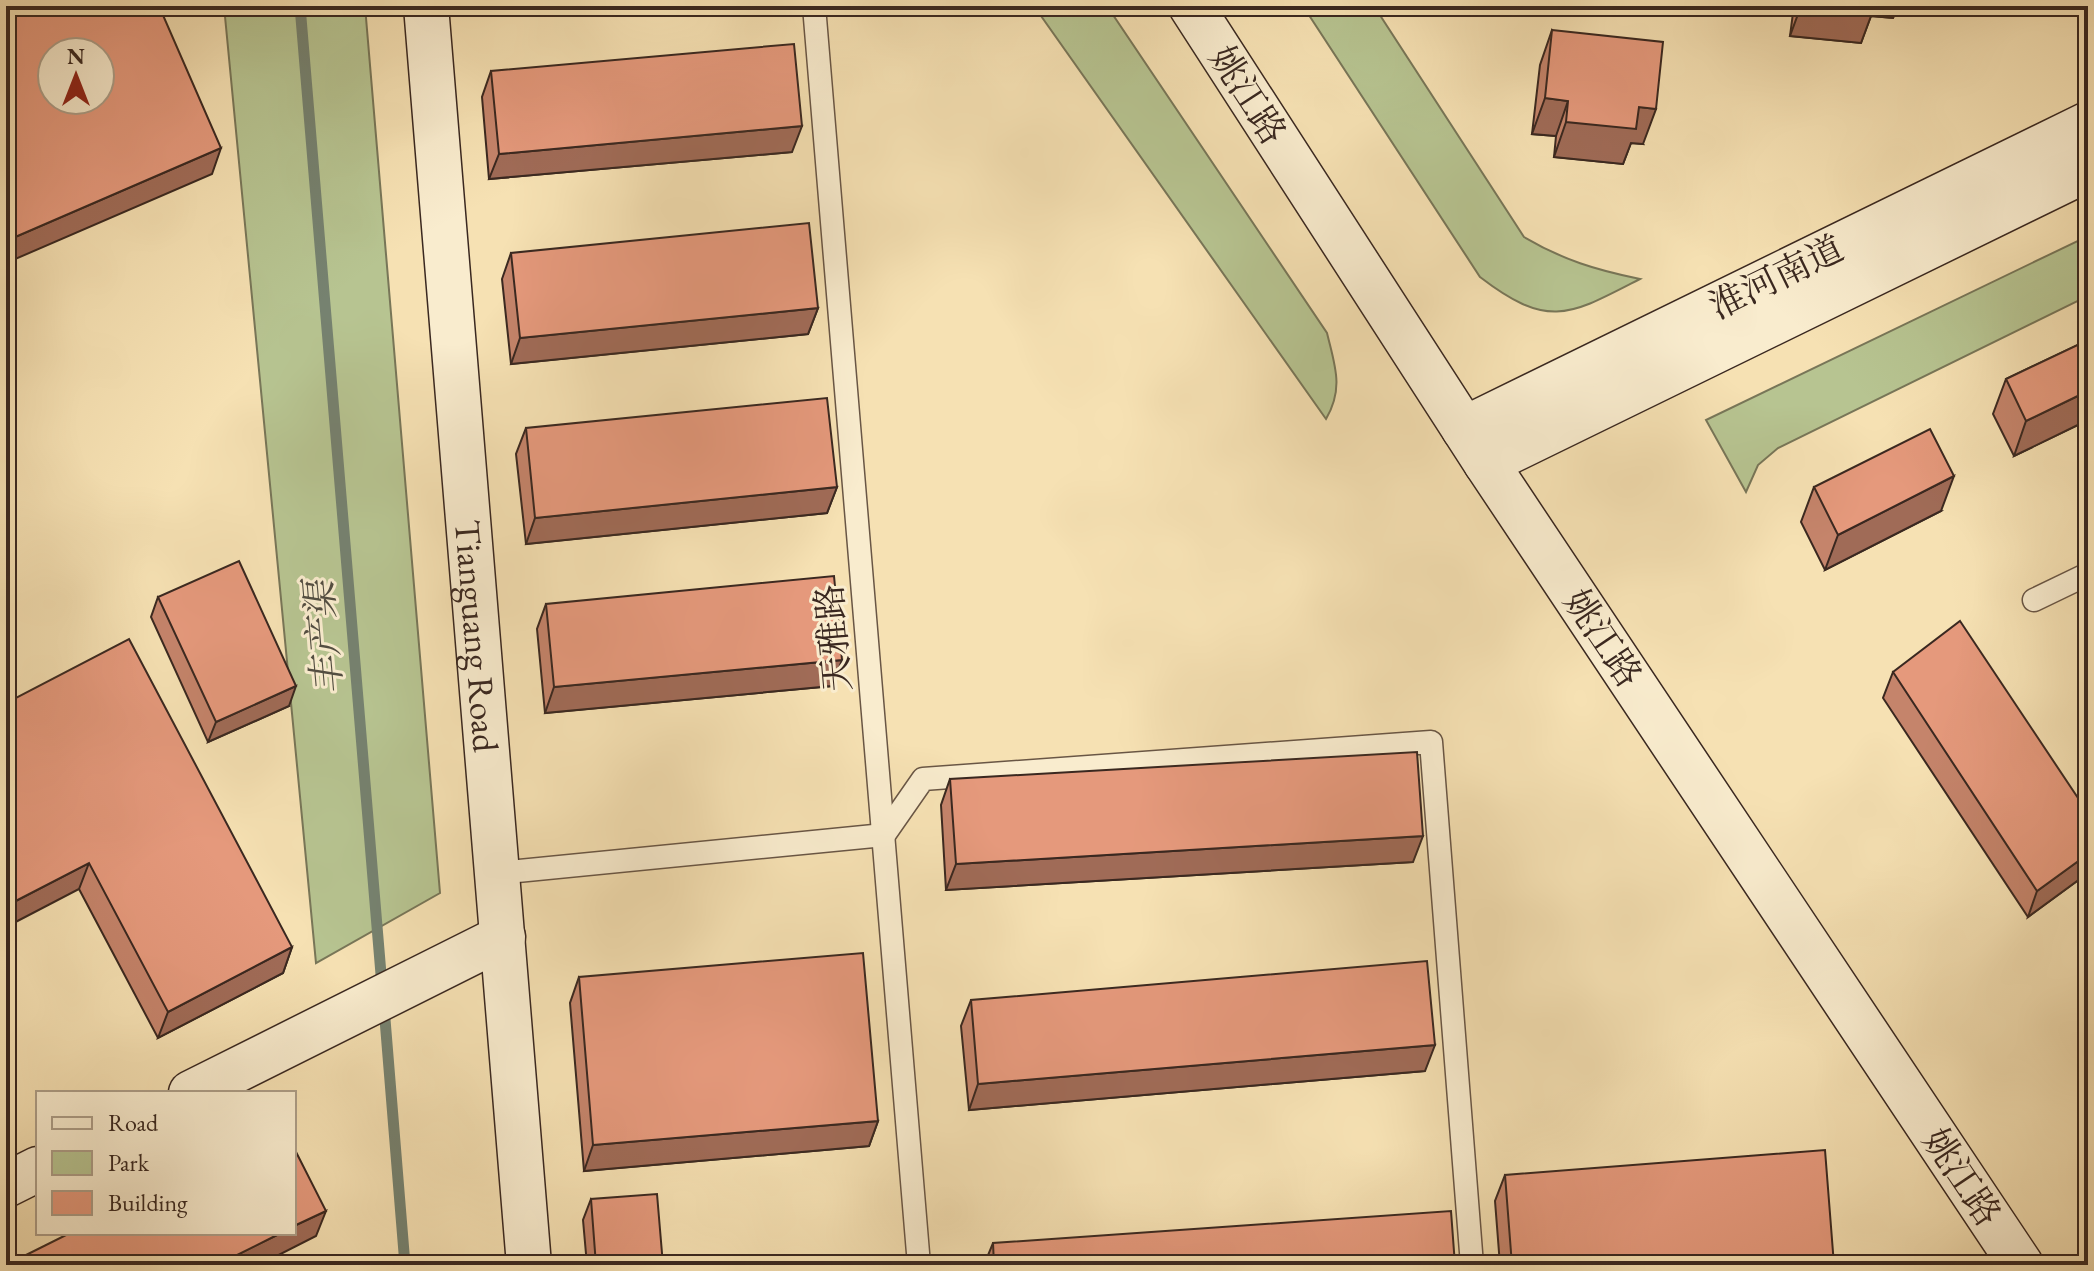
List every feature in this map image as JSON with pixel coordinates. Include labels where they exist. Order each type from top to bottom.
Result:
[{"type":"street","name":"Tianguang Road","points":[[426,6],[529,1265]]},
{"type":"street","name":"姚江路","points":[[1191,6],[1475,446],[2021,1265]]},
{"type":"street","name":"淮河南道","points":[[1475,446],[2088,124]]},
{"type":"street","name":"淮河南道","points":[[1475,446],[2088,169]]},
{"type":"street","points":[[195,1091],[503,937]]},
{"type":"street","points":[[6,1185],[36,1170]]},
{"type":"lane","name":"天雅路","points":[[814,6],[919,1265]]},
{"type":"lane","points":[[2034,600],[2088,574]]},
{"type":"lane","points":[[498,873],[884,835],[923,779],[1431,742],[1472,1265]]},
{"type":"green space","points":[[224,6],[365,6],[440,893],[316,963]]},
{"type":"green space","points":[[1034,6],[1107,6],[1327,333],[1336,387],[1332,408],[1326,419]]},
{"type":"green space","points":[[1303,6],[1374,6],[1524,237],[1580,263],[1640,279],[1595,301],[1560,311],[1524,305],[1480,277]]},
{"type":"green space","points":[[2088,236],[2088,296],[1778,448],[1758,465],[1746,492],[1706,420]]},
{"type":"building","points":[[6,6],[159,6],[221,148],[6,241]]},
{"type":"building","points":[[1552,30],[1663,42],[1656,109],[1639,107],[1636,129],[1566,122],[1568,101],[1545,98]]},
{"type":"building","points":[[794,44],[802,126],[499,154],[491,71]]},
{"type":"building","points":[[809,223],[818,308],[520,338],[511,253]]},
{"type":"building","points":[[2088,340],[2088,391],[2026,421],[2006,379]]},
{"type":"building","points":[[827,398],[837,487],[535,518],[526,428]]},
{"type":"building","points":[[1930,429],[1954,476],[1838,535],[1814,487]]},
{"type":"building","points":[[239,561],[296,686],[216,722],[158,597]]},
{"type":"building","points":[[834,576],[842,660],[554,687],[546,604]]},
{"type":"building","points":[[1960,621],[2088,813],[2088,854],[2037,891],[1893,672]]},
{"type":"building","points":[[129,639],[292,947],[168,1012],[89,863],[6,906],[6,703]]},
{"type":"building","points":[[1417,752],[1423,836],[956,864],[950,779]]},
{"type":"building","points":[[863,953],[878,1121],[593,1145],[579,977]]},
{"type":"building","points":[[1427,961],[1435,1045],[978,1084],[971,1000]]},
{"type":"building","points":[[1825,1150],[1834,1265],[1512,1265],[1505,1175]]},
{"type":"building","points":[[296,1152],[326,1211],[296,1225]]},
{"type":"building","points":[[657,1194],[663,1265],[596,1265],[591,1199]]},
{"type":"building","points":[[1451,1211],[1455,1265],[994,1265],[993,1243]]},
{"type":"building","points":[[66,1235],[277,1235],[217,1265],[6,1265]]},
{"type":"waterway","name":"丰产渠","points":[[300,6],[382,986]]},
{"type":"waterway","name":"丰产渠","points":[[384,1007],[405,1265]]}]
